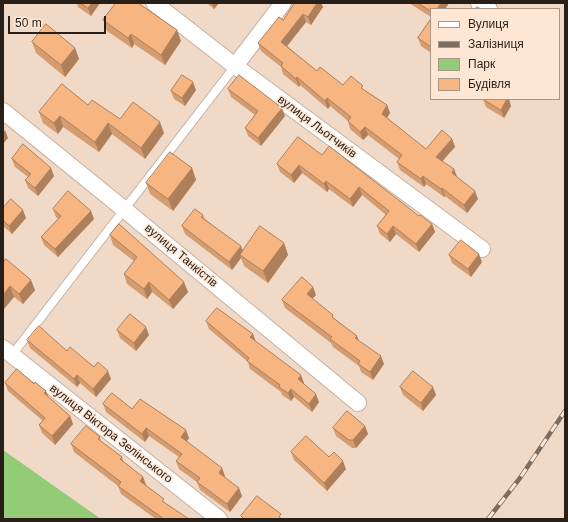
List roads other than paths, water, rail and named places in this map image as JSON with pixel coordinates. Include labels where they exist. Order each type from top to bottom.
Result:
[{"type":"street","name":"вулиця Льотчиків","points":[[154,3],[235,66],[482,249]]},
{"type":"street","points":[[235,66],[283,3]]},
{"type":"street","name":"вулиця Танкістів","points":[[3,111],[358,403]]},
{"type":"street","name":"вулиця Віктора Зелінського","points":[[8,352],[218,519]]},
{"type":"lane","points":[[8,352],[125,210],[235,66]]},
{"type":"railway","points":[[488,519],[520,478],[565,411]]}]
